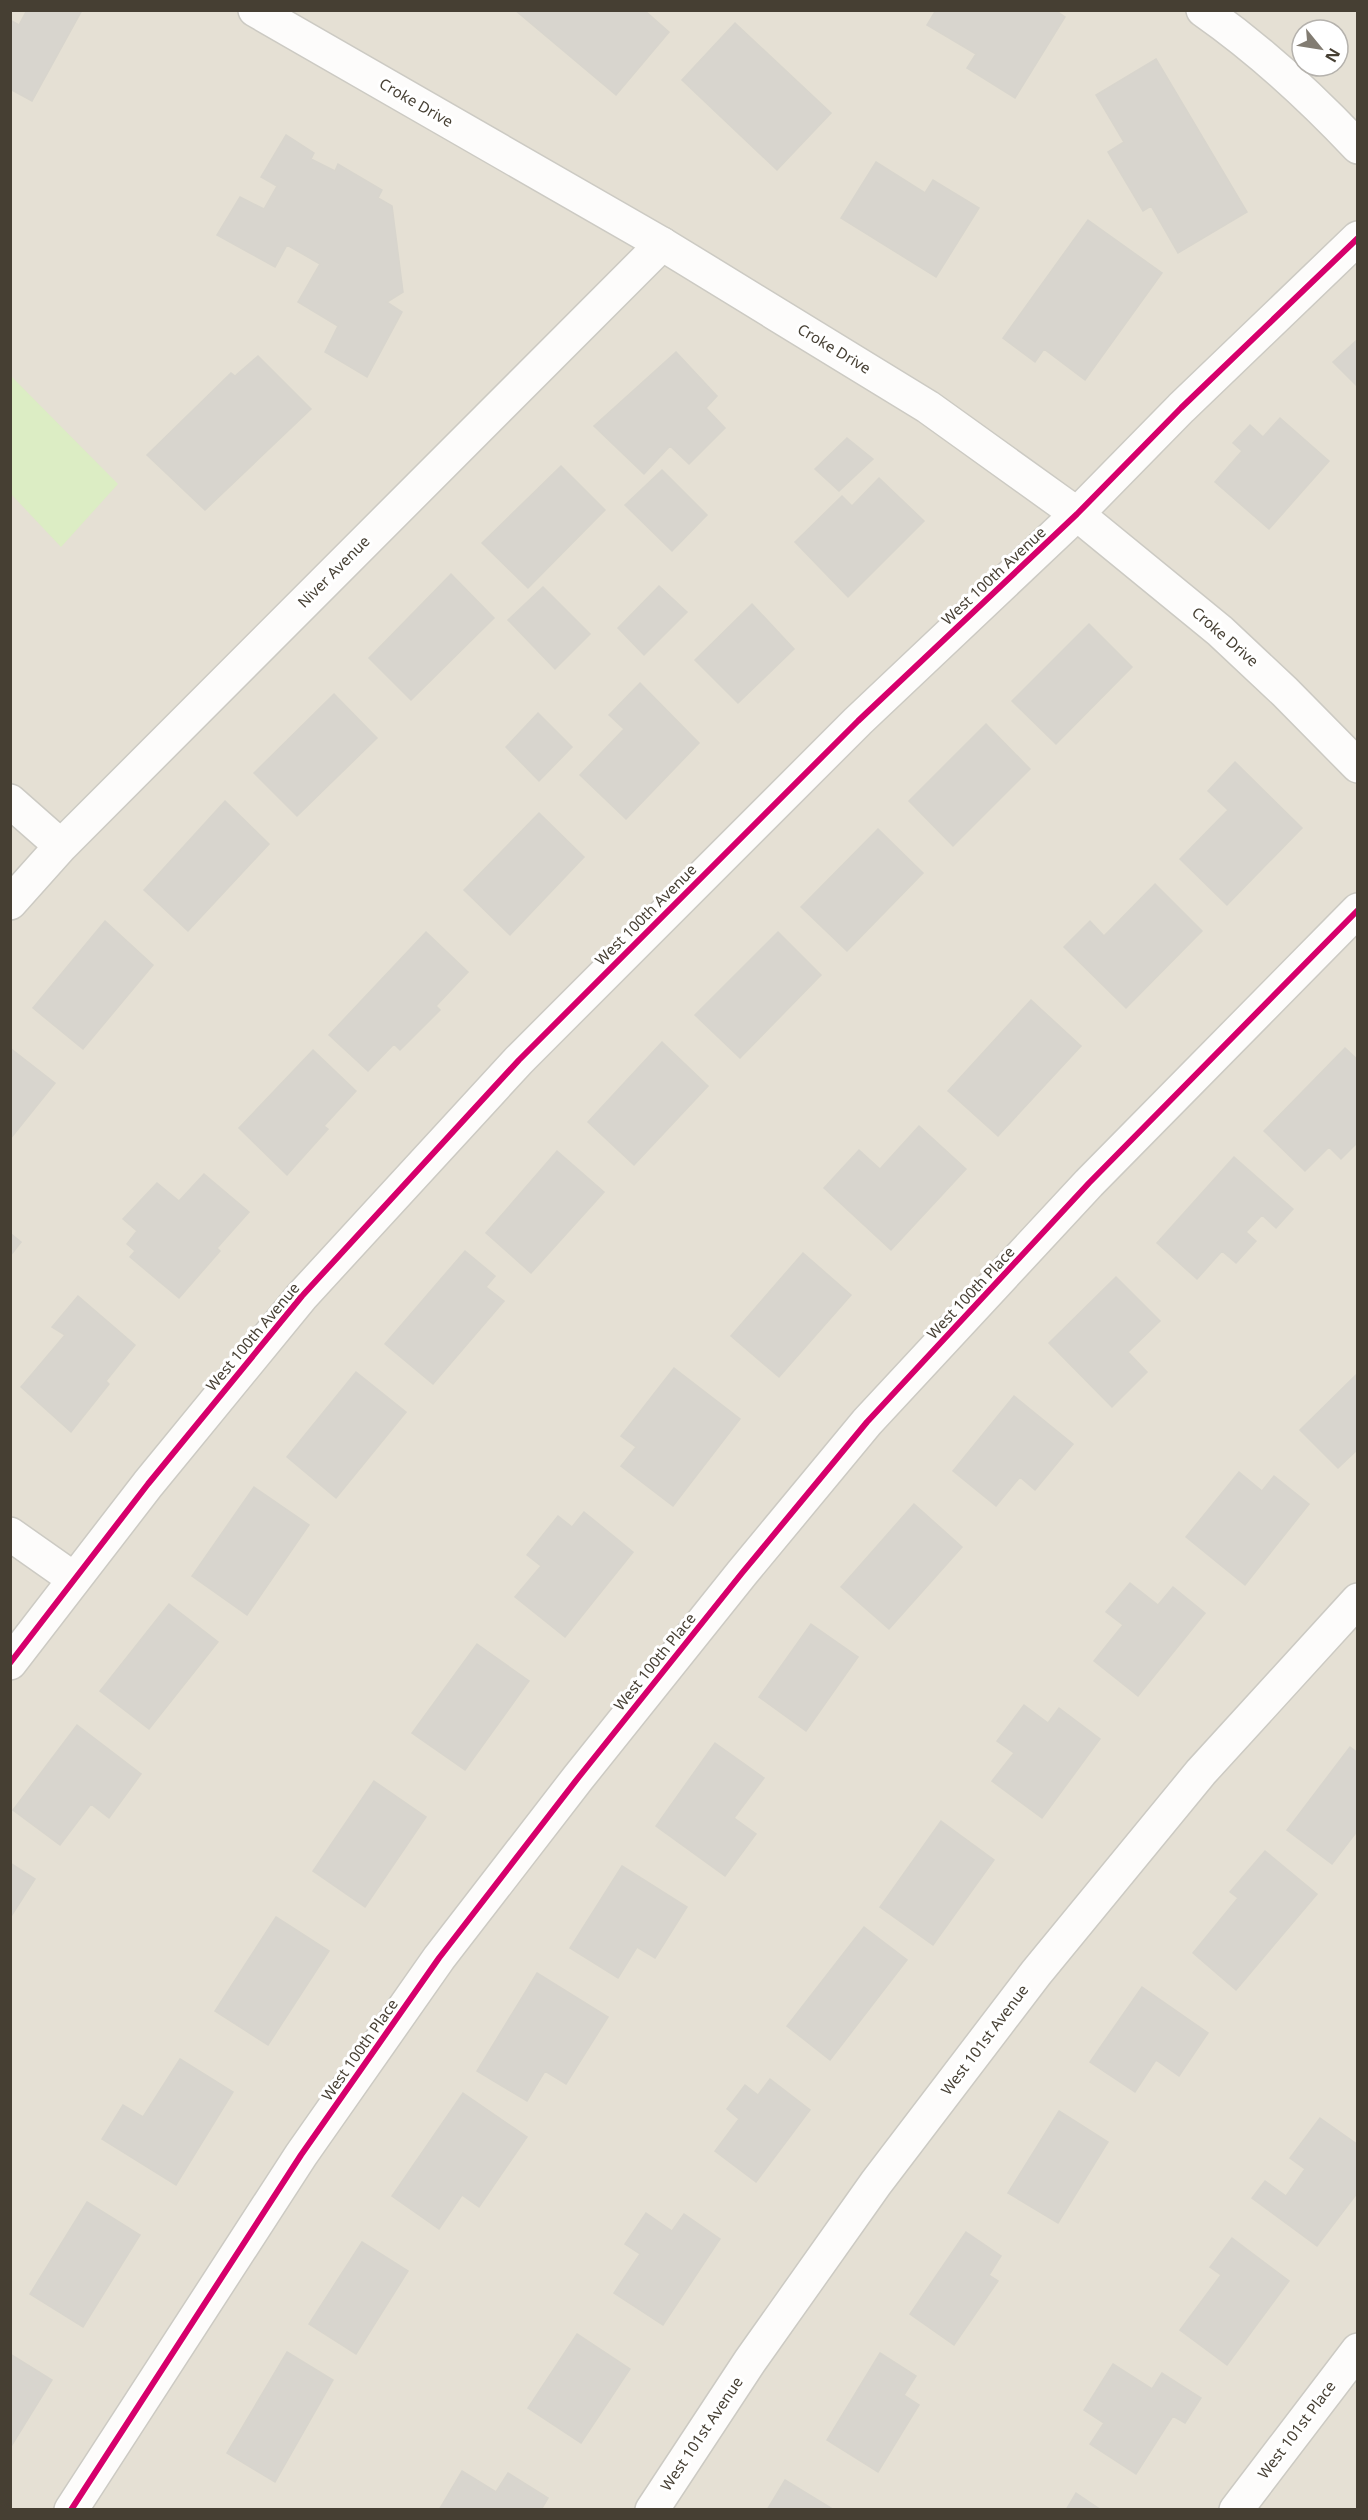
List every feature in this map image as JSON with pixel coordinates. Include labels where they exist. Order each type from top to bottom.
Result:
[{"type":"street","name":"Croke Drive","points":[[255,10],[662,243],[928,407],[1077,514],[1220,631],[1285,692],[1358,766]]},
{"type":"street","points":[[1203,10],[1287,75],[1358,147]]},
{"type":"street","name":"West 100th Avenue","points":[[10,1663],[161,1467],[302,1296],[519,1060],[858,721],[1077,514],[1181,408],[1358,238]]},
{"type":"street","name":"Niver Avenue","points":[[10,903],[61,846],[662,243]]},
{"type":"street","points":[[10,801],[61,846]]},
{"type":"street","name":"West 100th Place","points":[[71,2510],[301,2155],[439,1958],[578,1778],[727,1592],[867,1422],[1089,1183],[1358,910]]},
{"type":"street","points":[[10,1534],[74,1579]]},
{"type":"street","name":"West 101st Avenue","points":[[652,2510],[750,2361],[876,2183],[1029,1983],[1201,1772],[1358,1600]]},
{"type":"street","name":"West 101st Place","points":[[1236,2510],[1358,2350]]},
{"type":"shaded area","points":[[11,11],[1357,11],[1357,2509],[11,2509]]},
{"type":"green space","points":[[10,375],[118,484],[61,547],[11,494]]},
{"type":"building","points":[[27,10],[81,12],[32,101],[10,89],[10,20],[19,25]]},
{"type":"building","points":[[515,10],[644,10],[669,32],[616,95]]},
{"type":"building","points":[[936,10],[1055,10],[1065,17],[1015,98],[967,68],[976,54],[927,25]]},
{"type":"building","points":[[735,23],[831,113],[777,170],[682,80]]},
{"type":"building","points":[[1156,59],[1247,212],[1178,253],[1151,206],[1143,211],[1108,152],[1124,142],[1096,95]]},
{"type":"building","points":[[286,135],[314,153],[311,159],[335,171],[338,164],[382,190],[378,198],[392,206],[403,292],[387,302],[402,312],[367,377],[325,352],[338,326],[298,302],[320,264],[287,245],[275,267],[217,235],[240,197],[264,209],[277,186],[261,177]]},
{"type":"building","points":[[876,162],[925,193],[933,180],[979,208],[936,277],[841,218]]},
{"type":"building","points":[[1088,220],[1162,273],[1085,380],[1044,349],[1035,362],[1003,338]]},
{"type":"building","points":[[1358,339],[1358,387],[1333,362]]},
{"type":"building","points":[[676,352],[717,396],[706,408],[725,428],[689,464],[670,446],[644,474],[594,426]]},
{"type":"building","points":[[258,356],[311,409],[205,510],[147,455],[231,373],[235,376]]},
{"type":"building","points":[[1280,418],[1329,461],[1269,529],[1215,482],[1242,451],[1233,443],[1250,425],[1263,437]]},
{"type":"building","points":[[847,438],[873,459],[839,491],[815,469]]},
{"type":"building","points":[[561,466],[605,510],[528,588],[482,543]]},
{"type":"building","points":[[662,470],[707,515],[672,551],[625,505]]},
{"type":"building","points":[[879,478],[924,521],[848,597],[795,542],[842,496],[852,506]]},
{"type":"building","points":[[451,574],[494,618],[411,700],[369,658]]},
{"type":"building","points":[[659,586],[687,612],[644,655],[618,628]]},
{"type":"building","points":[[543,587],[590,634],[555,669],[508,620]]},
{"type":"building","points":[[752,604],[794,649],[738,703],[695,660]]},
{"type":"building","points":[[1089,624],[1132,667],[1056,744],[1012,701]]},
{"type":"building","points":[[640,683],[699,743],[626,819],[580,775],[624,729],[609,715]]},
{"type":"building","points":[[334,694],[377,738],[297,816],[254,773]]},
{"type":"building","points":[[538,713],[572,747],[539,781],[506,747]]},
{"type":"building","points":[[986,724],[1030,769],[953,846],[909,801]]},
{"type":"building","points":[[1235,762],[1302,828],[1227,905],[1180,859],[1228,810],[1208,791]]},
{"type":"building","points":[[225,801],[269,844],[188,931],[144,890]]},
{"type":"building","points":[[539,813],[584,857],[510,935],[464,890]]},
{"type":"building","points":[[878,829],[923,873],[847,951],[801,907]]},
{"type":"building","points":[[1155,884],[1202,931],[1126,1008],[1064,947],[1090,921],[1104,936]]},
{"type":"building","points":[[105,921],[153,965],[83,1049],[33,1008]]},
{"type":"building","points":[[426,932],[468,972],[436,1006],[440,1010],[400,1050],[394,1044],[368,1071],[329,1035]]},
{"type":"building","points":[[778,932],[821,975],[740,1058],[695,1015]]},
{"type":"building","points":[[1031,1000],[1081,1046],[998,1136],[948,1091]]},
{"type":"building","points":[[662,1042],[708,1086],[634,1165],[588,1122]]},
{"type":"building","points":[[10,1048],[55,1083],[10,1139]]},
{"type":"building","points":[[1345,1048],[1358,1060],[1358,1142],[1341,1159],[1329,1147],[1305,1171],[1264,1131]]},
{"type":"building","points":[[313,1050],[356,1091],[324,1126],[328,1129],[287,1175],[239,1128]]},
{"type":"building","points":[[919,1126],[966,1169],[891,1250],[824,1188],[859,1150],[880,1169]]},
{"type":"building","points":[[557,1151],[604,1192],[531,1273],[486,1233]]},
{"type":"building","points":[[1234,1157],[1293,1209],[1276,1228],[1262,1215],[1246,1232],[1256,1241],[1236,1263],[1222,1251],[1197,1279],[1157,1243]]},
{"type":"building","points":[[204,1174],[249,1212],[217,1248],[220,1251],[179,1298],[130,1257],[135,1251],[127,1244],[137,1231],[123,1219],[157,1183],[179,1201]]},
{"type":"building","points":[[10,1233],[21,1242],[10,1256]]},
{"type":"building","points":[[465,1251],[495,1276],[486,1287],[504,1301],[433,1384],[385,1344]]},
{"type":"building","points":[[803,1253],[851,1295],[779,1377],[731,1336]]},
{"type":"building","points":[[1116,1277],[1160,1321],[1128,1352],[1147,1372],[1112,1407],[1049,1343]]},
{"type":"building","points":[[78,1296],[135,1345],[106,1381],[109,1384],[71,1432],[21,1387],[65,1335],[52,1327]]},
{"type":"building","points":[[674,1368],[740,1419],[673,1506],[621,1466],[636,1447],[621,1436]]},
{"type":"building","points":[[356,1372],[406,1412],[336,1498],[287,1457]]},
{"type":"building","points":[[1358,1373],[1358,1449],[1338,1468],[1300,1430]]},
{"type":"building","points":[[1014,1396],[1073,1444],[1035,1490],[1020,1477],[996,1506],[953,1471]]},
{"type":"building","points":[[1239,1472],[1262,1491],[1274,1476],[1309,1504],[1245,1585],[1186,1537]]},
{"type":"building","points":[[254,1487],[309,1525],[247,1615],[192,1576]]},
{"type":"building","points":[[914,1504],[962,1547],[889,1629],[841,1587]]},
{"type":"building","points":[[584,1512],[633,1552],[565,1637],[515,1597],[541,1566],[527,1555],[558,1516],[572,1527]]},
{"type":"building","points":[[1130,1583],[1158,1605],[1173,1587],[1205,1613],[1138,1696],[1094,1661],[1123,1625],[1106,1612]]},
{"type":"building","points":[[169,1604],[218,1642],[149,1729],[100,1691]]},
{"type":"building","points":[[811,1624],[858,1657],[806,1731],[759,1697]]},
{"type":"building","points":[[477,1644],[529,1681],[465,1770],[412,1733]]},
{"type":"building","points":[[1024,1705],[1048,1723],[1059,1708],[1100,1739],[1042,1818],[992,1781],[1014,1753],[997,1741]]},
{"type":"building","points":[[77,1725],[141,1774],[109,1818],[91,1804],[60,1845],[13,1810]]},
{"type":"building","points":[[715,1743],[764,1778],[734,1818],[756,1834],[725,1876],[656,1826]]},
{"type":"building","points":[[1350,1747],[1358,1753],[1358,1830],[1332,1864],[1287,1830]]},
{"type":"building","points":[[374,1781],[426,1817],[365,1907],[313,1871]]},
{"type":"building","points":[[941,1821],[994,1860],[933,1945],[880,1907]]},
{"type":"building","points":[[1265,1851],[1317,1894],[1236,1990],[1193,1953],[1238,1898],[1230,1892]]},
{"type":"building","points":[[10,1863],[35,1879],[10,1918]]},
{"type":"building","points":[[622,1866],[687,1907],[655,1958],[637,1947],[618,1978],[570,1948]]},
{"type":"building","points":[[276,1917],[329,1951],[268,2045],[215,2011]]},
{"type":"building","points":[[864,1927],[907,1960],[830,2060],[787,2026]]},
{"type":"building","points":[[537,1973],[608,2017],[566,2084],[545,2071],[527,2101],[477,2071]]},
{"type":"building","points":[[1142,1987],[1208,2033],[1179,2076],[1156,2060],[1135,2092],[1090,2062]]},
{"type":"building","points":[[180,2059],[233,2092],[176,2185],[102,2139],[123,2105],[143,2117]]},
{"type":"building","points":[[770,2079],[810,2110],[756,2182],[715,2151],[739,2119],[727,2109],[745,2085],[758,2095]]},
{"type":"building","points":[[463,2093],[527,2137],[479,2207],[462,2195],[439,2229],[392,2196]]},
{"type":"building","points":[[1059,2111],[1108,2142],[1058,2223],[1008,2193]]},
{"type":"building","points":[[1320,2118],[1358,2145],[1358,2192],[1317,2246],[1252,2198],[1265,2181],[1286,2196],[1305,2169],[1290,2158]]},
{"type":"building","points":[[87,2202],[140,2235],[83,2327],[30,2294]]},
{"type":"building","points":[[646,2213],[672,2231],[684,2214],[720,2239],[663,2325],[614,2293],[640,2254],[625,2244]]},
{"type":"building","points":[[966,2232],[1001,2256],[989,2275],[998,2281],[954,2345],[910,2314]]},
{"type":"building","points":[[1232,2238],[1289,2281],[1227,2365],[1180,2330],[1221,2275],[1210,2267]]},
{"type":"building","points":[[362,2242],[408,2271],[356,2354],[309,2324]]},
{"type":"building","points":[[577,2334],[630,2369],[581,2443],[528,2408]]},
{"type":"building","points":[[287,2352],[333,2380],[275,2482],[227,2453]]},
{"type":"building","points":[[880,2353],[916,2376],[904,2395],[919,2405],[878,2472],[827,2440]]},
{"type":"building","points":[[10,2354],[52,2380],[10,2448]]},
{"type":"building","points":[[1113,2364],[1152,2389],[1162,2373],[1201,2398],[1185,2423],[1173,2416],[1136,2474],[1090,2444],[1104,2423],[1084,2410]]},
{"type":"building","points":[[462,2471],[496,2492],[508,2473],[548,2498],[541,2510],[439,2510]]},
{"type":"building","points":[[785,2480],[831,2508],[830,2510],[767,2510]]},
{"type":"building","points":[[1076,2493],[1101,2510],[1066,2510]]},
{"type":"cycle path","points":[[10,1663],[148,1484],[302,1296],[519,1060],[858,721],[1077,514],[1181,408],[1358,238]]},
{"type":"cycle path","points":[[71,2510],[301,2155],[439,1958],[578,1778],[742,1573],[867,1422],[1089,1183],[1358,910]]}]
